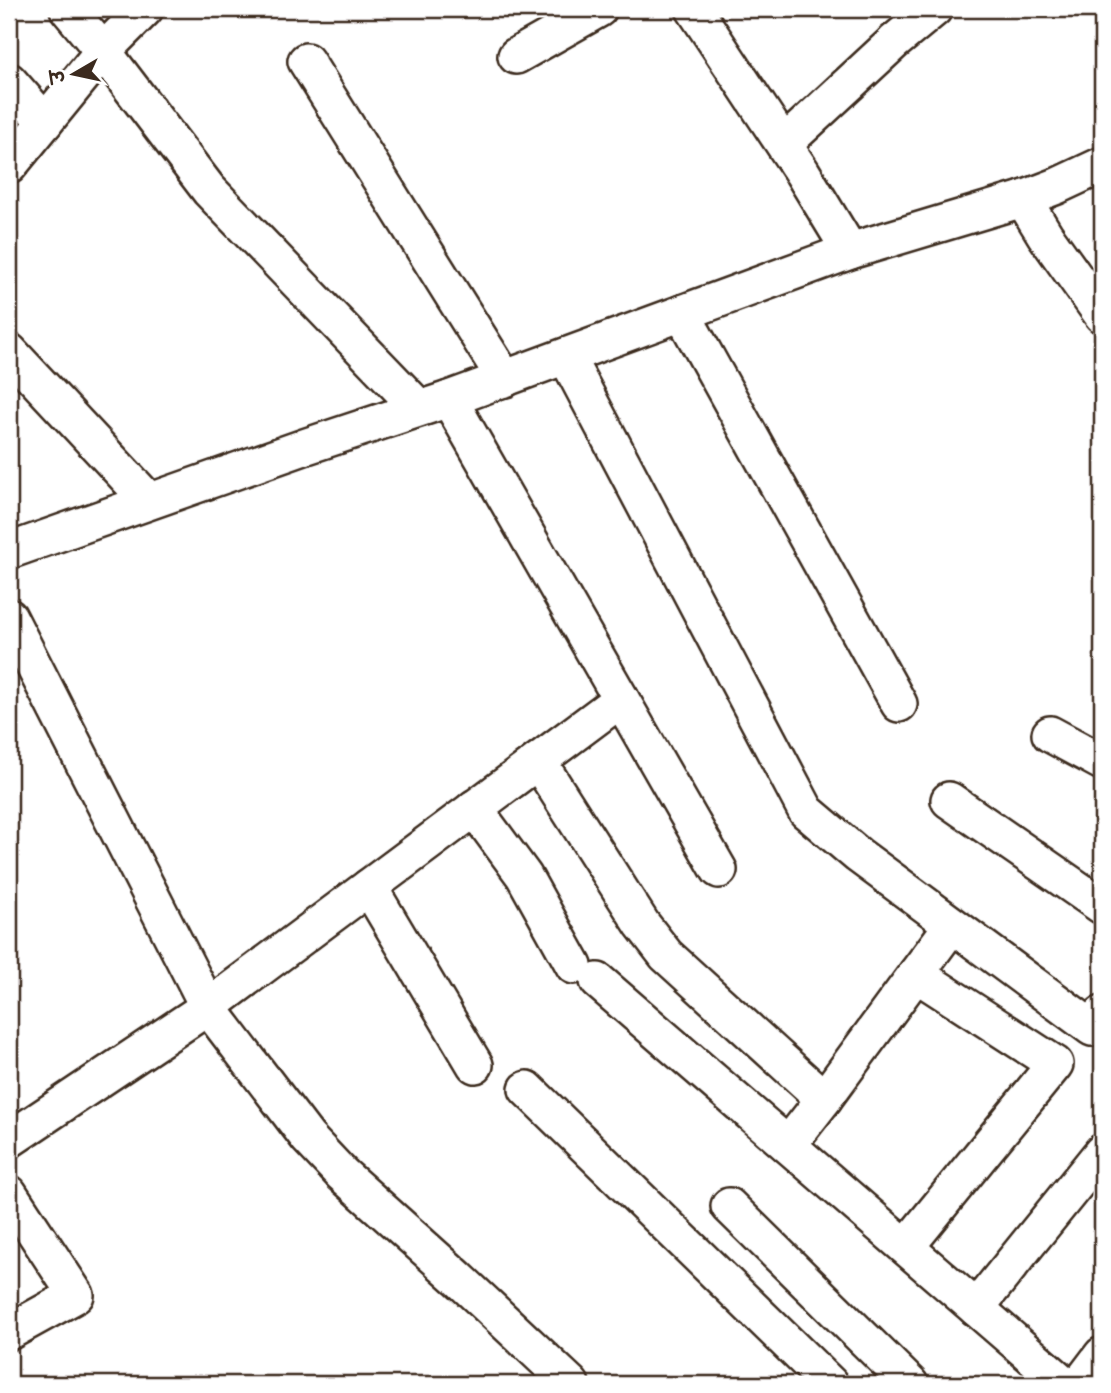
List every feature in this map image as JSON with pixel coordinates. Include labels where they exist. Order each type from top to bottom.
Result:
[{"type":"street","points":[[68,9],[209,190],[434,404],[621,699],[719,870]]},
{"type":"street","points":[[9,166],[103,51],[145,9]]},
{"type":"street","points":[[516,56],[599,9]]},
{"type":"street","points":[[694,9],[784,144],[850,251]]},
{"type":"street","points":[[784,144],[894,42],[934,9]]},
{"type":"street","points":[[306,61],[505,379]]},
{"type":"street","points":[[9,81],[45,122]]},
{"type":"street","points":[[9,551],[505,379],[850,251],[1023,199],[1102,165]]},
{"type":"street","points":[[1023,199],[1102,315]]},
{"type":"street","points":[[682,313],[899,704]]},
{"type":"street","points":[[9,351],[149,501]]},
{"type":"street","points":[[566,356],[806,811],[1092,1028],[1102,1014]]},
{"type":"street","points":[[9,617],[208,1007],[308,1138],[342,1174],[571,1384]]},
{"type":"street","points":[[9,1140],[208,1007],[621,699]]},
{"type":"street","points":[[1050,734],[1102,762]]},
{"type":"street","points":[[538,761],[642,924],[666,955],[824,1099]]},
{"type":"street","points":[[949,800],[1102,906]]},
{"type":"street","points":[[474,808],[524,876],[586,974],[1064,1384]]},
{"type":"street","points":[[369,887],[475,1065]]},
{"type":"street","points":[[788,1145],[953,925]]},
{"type":"street","points":[[906,1247],[1055,1064],[916,974]]},
{"type":"street","points":[[527,1089],[830,1384]]},
{"type":"street","points":[[976,1308],[1102,1152]]},
{"type":"street","points":[[9,1193],[76,1294],[9,1332]]},
{"type":"street","points":[[729,1206],[910,1384]]},
{"type":"street","points":[[1080,1384],[1102,1355]]}]
